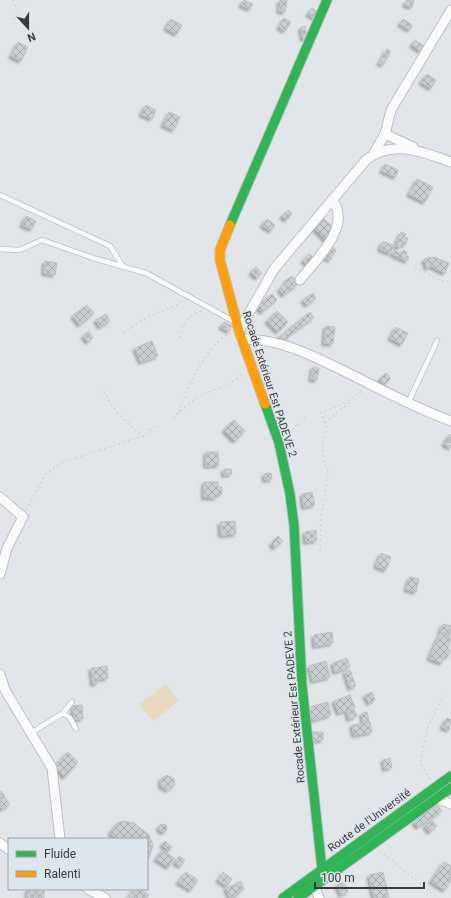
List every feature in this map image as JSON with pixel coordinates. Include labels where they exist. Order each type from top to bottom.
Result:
[{"type":"street","name":"Rocade Extérieur Est PADEVE 2","points":[[322,869],[302,685],[294,525],[290,494],[279,443],[240,331],[223,274],[220,260],[220,250],[267,137],[327,0]]},
{"type":"street","points":[[451,10],[391,110],[385,134],[374,153],[366,160],[274,269],[240,331],[260,339],[295,348],[408,403],[451,421]]},
{"type":"street","points":[[385,134],[418,150],[451,162]]},
{"type":"street","points":[[374,153],[388,149],[418,150]]},
{"type":"street","points":[[300,280],[332,239],[338,228],[338,211],[332,200]]},
{"type":"street","points":[[0,497],[23,517],[7,548],[0,567],[0,574]]},
{"type":"street","points":[[0,674],[5,690],[52,768],[60,838]]},
{"type":"street","name":"Route de l'Université","points":[[282,898],[451,776]]},
{"type":"street","name":"Route de l'Université","points":[[298,898],[314,885],[451,788]]},
{"type":"street","points":[[437,798],[451,804]]},
{"type":"street","points":[[0,843],[8,849]]},
{"type":"street","points":[[314,885],[319,898]]},
{"type":"street","points":[[90,890],[105,898]]},
{"type":"lane","points":[[0,195],[110,246],[122,265]]},
{"type":"lane","points":[[0,249],[20,250],[42,240],[96,259],[122,265],[146,273],[208,307],[240,331]]},
{"type":"lane","points":[[408,403],[436,341]]},
{"type":"lane","points":[[31,733],[63,713],[72,702]]},
{"type":"lane","points":[[63,713],[70,718],[76,729]]},
{"type":"path","points":[[13,0],[18,10],[13,20]]},
{"type":"path","points":[[415,267],[442,281],[451,281]]},
{"type":"path","points":[[123,333],[148,317],[176,305],[188,296]]},
{"type":"path","points":[[180,338],[180,332],[183,325],[190,318],[208,307]]},
{"type":"path","points":[[179,412],[189,385],[216,344],[225,336],[240,331]]},
{"type":"path","points":[[174,418],[179,412],[201,396],[221,389],[240,377],[251,364]]},
{"type":"path","points":[[325,423],[371,385]]},
{"type":"path","points":[[104,391],[107,399],[122,418],[143,436]]},
{"type":"path","points":[[320,551],[321,516],[328,473],[322,449],[326,427],[322,412],[355,398]]},
{"type":"path","points":[[279,443],[305,417]]},
{"type":"path","points":[[23,517],[45,475],[61,463],[143,436],[155,426]]},
{"type":"path","points":[[435,788],[420,763],[428,726],[444,696]]},
{"type":"path","points":[[372,844],[438,898]]},
{"type":"shaded area","points":[[166,684],[179,701],[153,721],[139,704]]},
{"type":"building","points":[[244,0],[253,4],[250,9],[241,5]]},
{"type":"building","points":[[280,0],[287,0],[285,12],[279,11]]},
{"type":"building","points":[[407,0],[414,0],[412,7],[405,5]]},
{"type":"building","points":[[312,8],[318,12],[314,18],[308,14]]},
{"type":"building","points":[[284,18],[291,22],[285,31],[279,27]]},
{"type":"building","points":[[171,19],[182,25],[177,34],[166,28]]},
{"type":"building","points":[[403,19],[412,25],[410,30],[400,24]]},
{"type":"building","points":[[305,26],[307,38],[303,39],[301,27]]},
{"type":"building","points":[[415,40],[424,46],[421,51],[412,45]]},
{"type":"building","points":[[18,42],[28,47],[21,61],[11,56]]},
{"type":"building","points":[[387,49],[391,51],[383,65],[379,63]]},
{"type":"building","points":[[427,74],[436,80],[431,88],[421,82]]},
{"type":"building","points":[[146,105],[156,110],[152,119],[141,114]]},
{"type":"building","points":[[169,112],[180,117],[174,130],[163,125]]},
{"type":"building","points":[[385,164],[398,170],[396,177],[382,171]]},
{"type":"building","points":[[417,179],[433,187],[425,202],[409,194]]},
{"type":"building","points":[[289,210],[292,214],[286,220],[282,216]]},
{"type":"building","points":[[26,216],[36,221],[32,229],[22,225]]},
{"type":"building","points":[[323,218],[336,230],[326,240],[314,228]]},
{"type":"building","points":[[267,219],[275,225],[271,231],[262,225]]},
{"type":"building","points":[[401,232],[406,234],[404,237],[408,238],[405,245],[402,244],[400,247],[395,246]]},
{"type":"building","points":[[383,241],[394,246],[390,253],[380,249]]},
{"type":"building","points":[[331,246],[336,250],[330,260],[324,257]]},
{"type":"building","points":[[394,250],[401,254],[403,250],[407,252],[406,255],[409,257],[407,261],[392,254]]},
{"type":"building","points":[[309,254],[315,258],[309,265],[303,261]]},
{"type":"building","points":[[434,257],[449,263],[445,273],[431,266],[427,268],[424,259]]},
{"type":"building","points":[[45,261],[57,263],[55,275],[44,273]]},
{"type":"building","points":[[256,267],[262,273],[257,278],[251,272]]},
{"type":"building","points":[[292,276],[298,284],[292,289],[285,281]]},
{"type":"building","points":[[286,283],[291,289],[284,295],[279,289]]},
{"type":"building","points":[[313,293],[316,298],[307,305],[303,300]]},
{"type":"building","points":[[272,294],[277,300],[262,312],[257,306]]},
{"type":"building","points":[[87,305],[94,313],[80,325],[73,316]]},
{"type":"building","points":[[277,311],[288,322],[278,332],[267,321]]},
{"type":"building","points":[[310,312],[314,318],[292,333],[284,342],[279,337]]},
{"type":"building","points":[[106,314],[110,321],[100,327],[96,320]]},
{"type":"building","points":[[224,322],[232,326],[229,331],[221,327]]},
{"type":"building","points":[[326,326],[335,327],[333,344],[324,343]]},
{"type":"building","points":[[396,327],[408,333],[402,344],[390,338]]},
{"type":"building","points":[[89,331],[93,338],[88,342],[83,336]]},
{"type":"building","points":[[152,341],[158,356],[141,362],[135,348]]},
{"type":"building","points":[[313,367],[319,368],[317,380],[311,379]]},
{"type":"building","points":[[386,373],[391,378],[384,385],[379,380]]},
{"type":"building","points":[[234,420],[245,431],[235,441],[224,430]]},
{"type":"building","points":[[450,434],[451,435],[451,448],[444,444]]},
{"type":"building","points":[[206,452],[218,452],[219,465],[206,466]]},
{"type":"building","points":[[224,469],[231,469],[232,474],[224,475]]},
{"type":"building","points":[[271,473],[272,479],[265,480],[264,474]]},
{"type":"building","points":[[204,482],[218,482],[218,486],[222,487],[222,494],[217,493],[217,498],[204,497]]},
{"type":"building","points":[[312,492],[315,505],[304,507],[302,494]]},
{"type":"building","points":[[235,521],[236,534],[221,535],[220,522]]},
{"type":"building","points":[[316,530],[317,540],[306,542],[305,532]]},
{"type":"building","points":[[278,536],[283,541],[275,548],[271,544]]},
{"type":"building","points":[[381,553],[391,557],[386,570],[376,566]]},
{"type":"building","points":[[410,577],[419,579],[416,592],[406,589]]},
{"type":"building","points":[[443,624],[451,626],[451,635],[440,632]]},
{"type":"building","points":[[332,632],[333,643],[315,646],[314,635]]},
{"type":"building","points":[[440,633],[451,638],[448,649],[451,650],[448,657],[445,655],[442,663],[429,658]]},
{"type":"building","points":[[347,658],[350,667],[335,672],[333,663]]},
{"type":"building","points":[[326,661],[330,677],[313,681],[309,666]]},
{"type":"building","points":[[107,666],[108,678],[97,679],[98,683],[93,684],[91,668]]},
{"type":"building","points":[[350,670],[356,686],[350,688],[345,672]]},
{"type":"building","points":[[372,692],[375,700],[369,703],[365,695]]},
{"type":"building","points":[[350,695],[355,707],[339,713],[334,701]]},
{"type":"building","points":[[328,702],[331,715],[313,720],[309,707]]},
{"type":"building","points":[[82,705],[83,719],[74,719],[73,706]]},
{"type":"building","points":[[354,709],[357,716],[349,719],[347,711]]},
{"type":"building","points":[[367,712],[369,721],[363,722],[362,713]]},
{"type":"building","points":[[447,718],[451,720],[449,730],[442,727]]},
{"type":"building","points":[[370,722],[372,732],[354,735],[352,725]]},
{"type":"building","points":[[312,732],[323,732],[323,740],[313,741]]},
{"type":"building","points":[[68,752],[78,762],[65,777],[54,766]]},
{"type":"building","points":[[390,758],[392,767],[385,769],[383,760]]},
{"type":"building","points":[[167,775],[174,779],[175,785],[168,790],[161,786],[161,779]]},
{"type":"building","points":[[1,791],[10,804],[2,809],[0,807]]},
{"type":"building","points":[[437,805],[442,811],[418,827],[414,822]]},
{"type":"building","points":[[432,820],[437,826],[430,832],[425,826]]},
{"type":"building","points":[[123,821],[134,823],[149,835],[153,844],[150,856],[148,858],[148,838],[115,838],[110,832],[119,822]]},
{"type":"building","points":[[163,824],[166,825],[166,831],[163,832],[160,831],[159,828],[160,825]]},
{"type":"building","points":[[165,841],[172,847],[169,851],[162,845]]},
{"type":"building","points":[[162,850],[174,858],[169,867],[156,859]]},
{"type":"building","points":[[179,856],[185,860],[181,866],[175,863]]},
{"type":"building","points":[[444,862],[451,866],[451,881],[445,890],[431,881]]},
{"type":"building","points":[[186,872],[198,880],[191,890],[178,882]]},
{"type":"building","points":[[223,872],[232,879],[227,886],[218,880]]},
{"type":"building","points":[[383,872],[389,898],[374,898],[369,875]]},
{"type":"building","points":[[241,881],[244,889],[240,891],[236,883]]},
{"type":"building","points":[[344,882],[348,892],[341,895],[337,885]]},
{"type":"building","points":[[236,884],[240,893],[230,898],[226,888]]},
{"type":"building","points":[[28,890],[36,890],[36,898],[27,898]]},
{"type":"building","points":[[38,890],[44,890],[44,898],[38,898]]},
{"type":"building","points":[[133,890],[142,890],[149,895],[147,898],[128,898]]},
{"type":"traffic: fast","points":[[230,225],[327,0]]},
{"type":"traffic: fast","points":[[265,404],[279,443],[290,494],[294,525],[302,685],[322,869]]},
{"type":"traffic: fast","points":[[283,898],[451,776]]},
{"type":"traffic: fast","points":[[298,898],[451,788]]},
{"type":"traffic: slow","points":[[230,225],[220,250],[220,260],[239,331],[265,404]]}]
